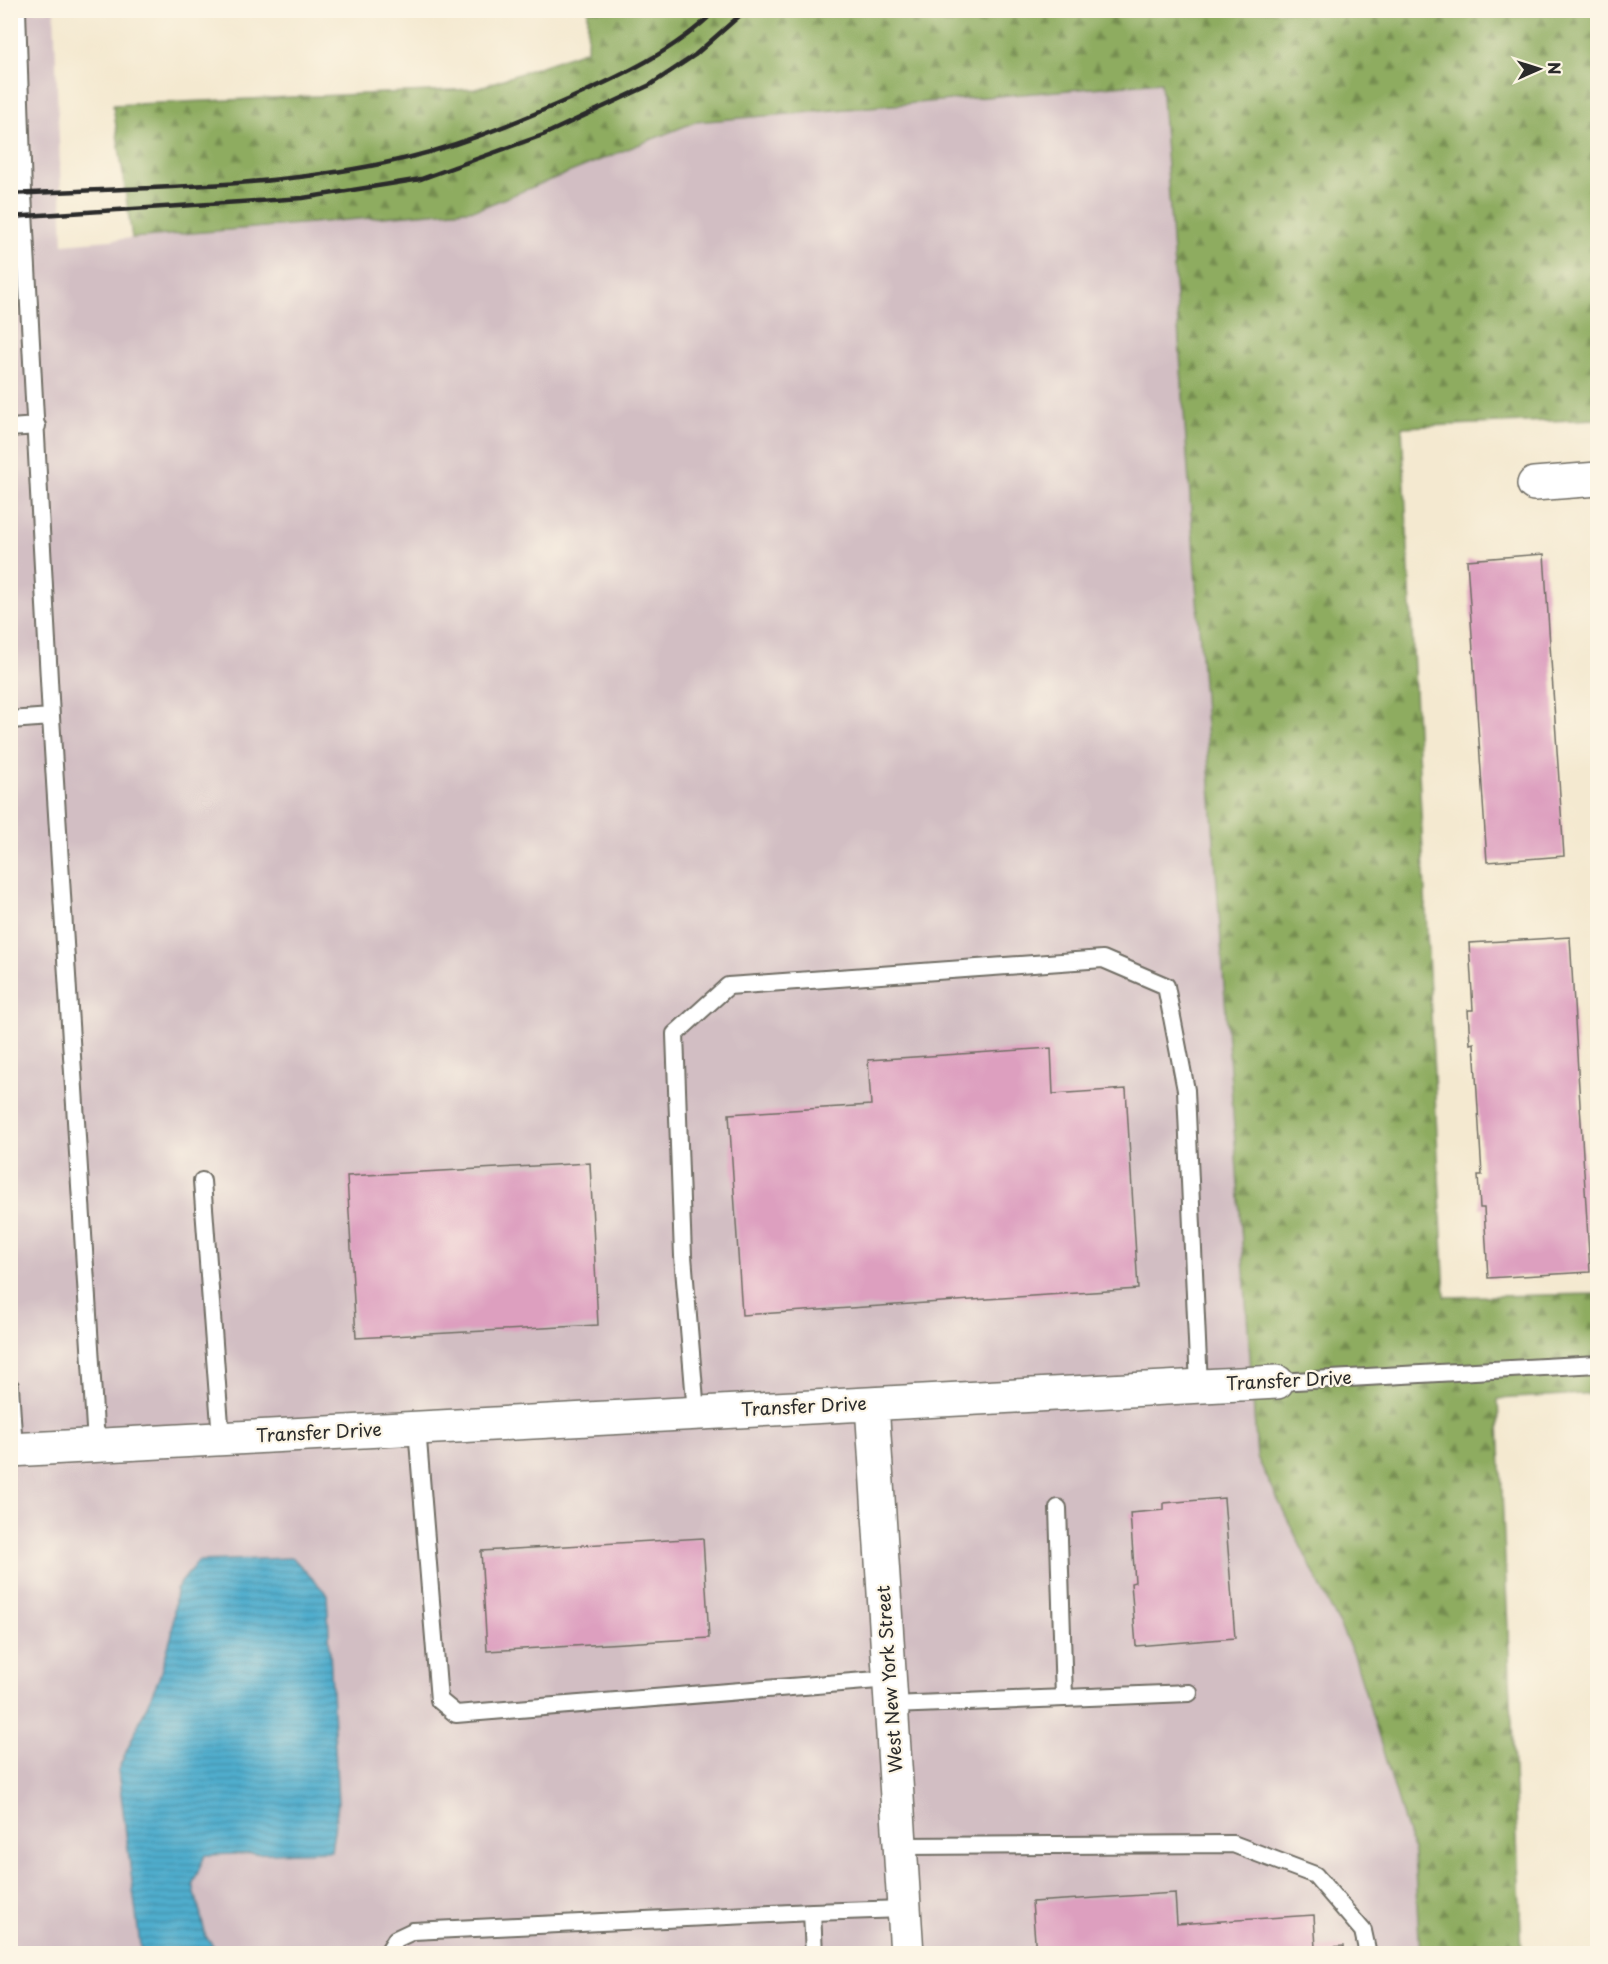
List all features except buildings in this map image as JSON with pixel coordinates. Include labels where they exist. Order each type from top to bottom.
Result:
[{"type":"street","points":[[1534,484],[1598,479]]},
{"type":"street","name":"Transfer Drive","points":[[12,1450],[1277,1382]]},
{"type":"street","name":"West New York Street","points":[[872,1404],[907,1953]]},
{"type":"lane","points":[[17,10],[23,193],[51,717],[96,1444]]},
{"type":"lane","points":[[10,428],[37,426]]},
{"type":"lane","points":[[10,720],[51,717]]},
{"type":"lane","points":[[696,1413],[683,1256],[675,1034],[728,986],[1103,959],[1166,986],[1186,1090],[1199,1386]]},
{"type":"lane","points":[[202,1181],[221,1438]]},
{"type":"lane","name":"Transfer Drive","points":[[1277,1382],[1598,1364]]},
{"type":"lane","points":[[10,1386],[12,1450]]},
{"type":"lane","points":[[417,1428],[439,1700],[456,1714],[891,1692],[1064,1698],[1189,1692]]},
{"type":"lane","points":[[1058,1508],[1064,1698]]},
{"type":"lane","points":[[901,1846],[1233,1844],[1315,1875],[1363,1930],[1368,1953]]},
{"type":"lane","points":[[387,1953],[396,1939],[413,1931],[904,1909]]},
{"type":"lane","points":[[812,1912],[814,1953]]},
{"type":"shaded area","points":[[11,11],[54,11],[63,244],[478,209],[695,122],[1161,82],[1257,1457],[1354,1655],[1414,1854],[1420,1953],[11,1954]]},
{"type":"green space","points":[[588,11],[1597,11],[1597,419],[1402,427],[1445,1297],[1597,1294],[1597,1393],[1498,1399],[1522,1953],[1420,1953],[1414,1854],[1354,1655],[1257,1457],[1161,82],[695,122],[478,209],[132,238],[113,105],[475,89],[587,50]]},
{"type":"water","points":[[293,1558],[327,1594],[338,1804],[331,1851],[205,1855],[193,1884],[206,1937],[219,1953],[141,1953],[118,1770],[159,1678],[172,1634],[176,1589],[198,1561]]},
{"type":"railway","points":[[10,194],[151,188],[293,178],[339,172],[409,158],[502,127],[608,81],[665,50],[700,25],[716,10]]},
{"type":"railway","points":[[10,217],[303,198],[421,179],[543,135],[650,85],[695,55],[746,10]]}]
